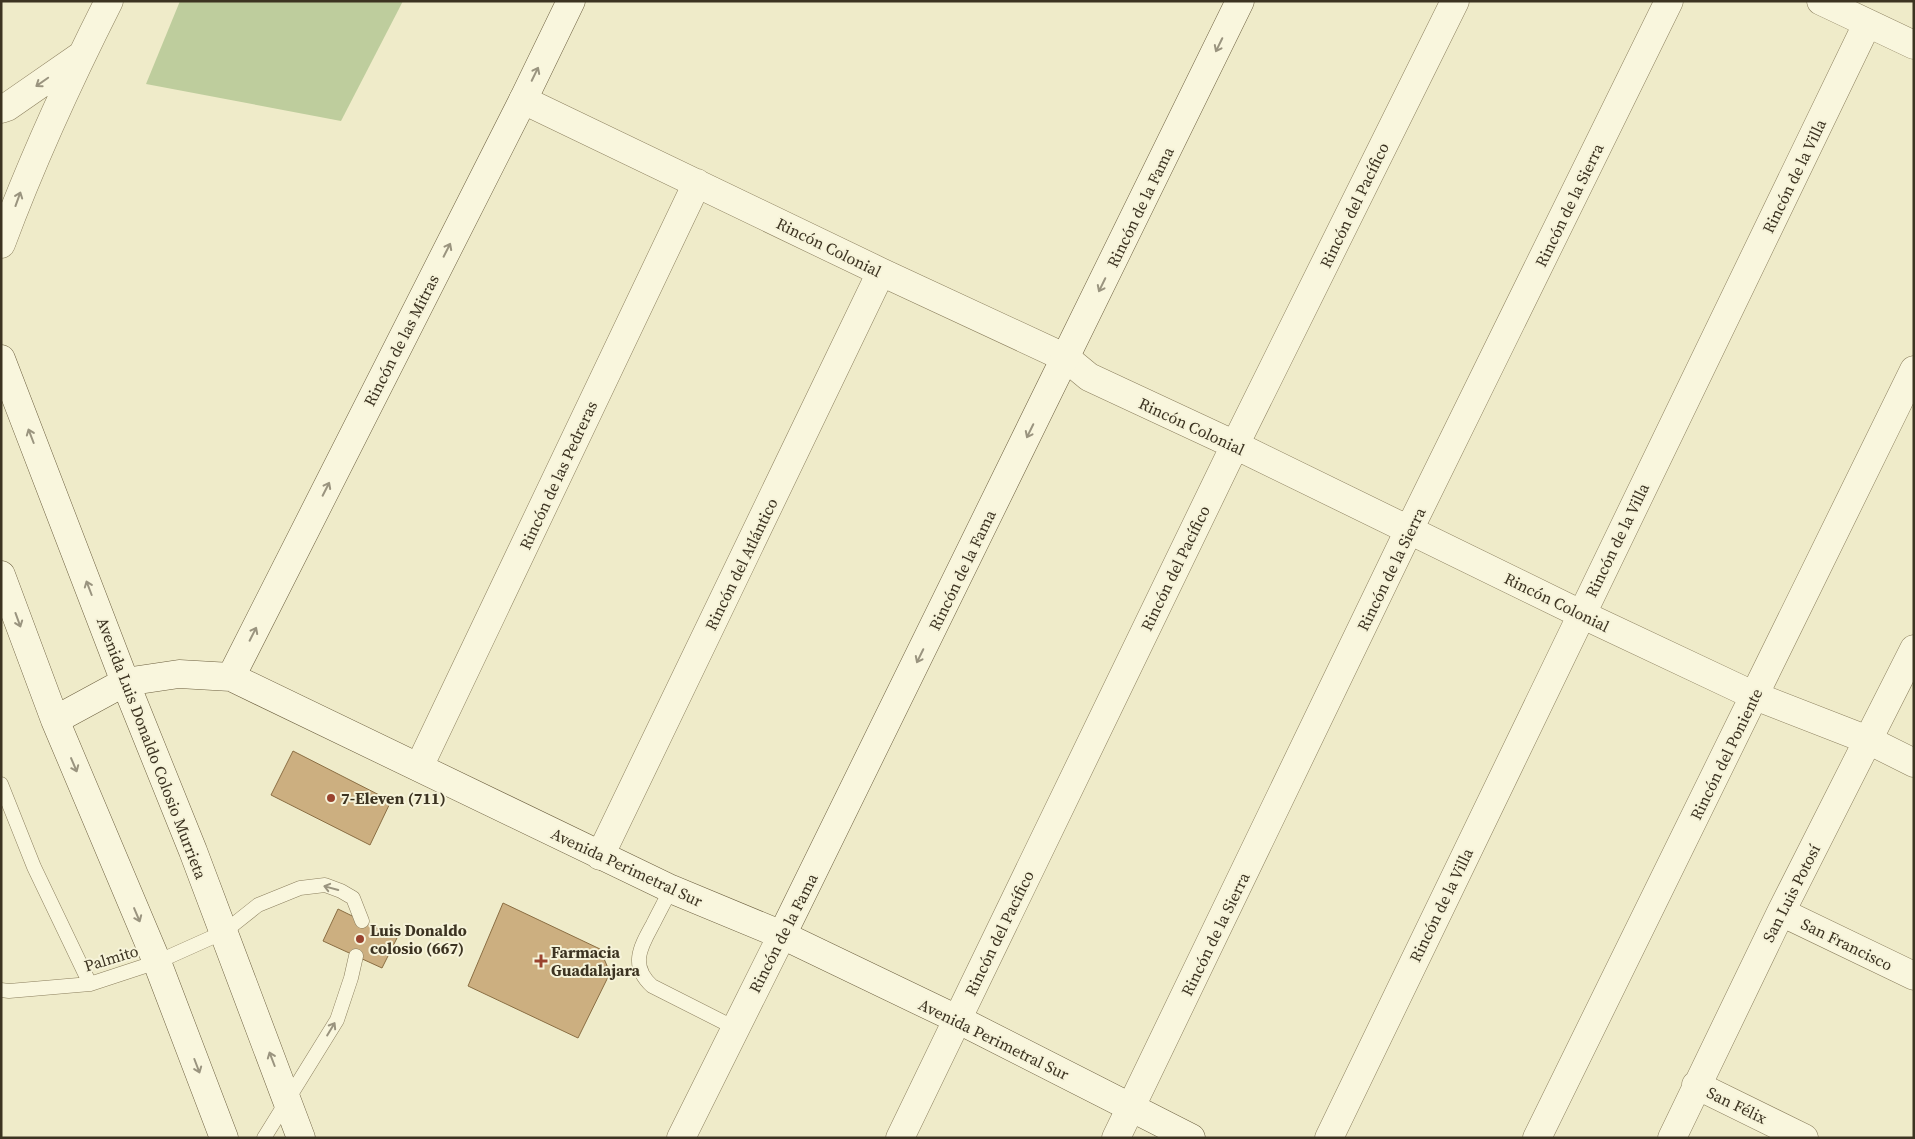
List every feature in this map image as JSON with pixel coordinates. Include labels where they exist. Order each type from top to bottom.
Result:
[{"type":"street","points":[[1,244],[22,188],[82,55],[109,1]]},
{"type":"street","name":"Rincón de las Mitras","points":[[230,677],[523,100],[571,1]]},
{"type":"street","name":"Rincón de la Fama","points":[[680,1138],[782,935],[1240,1]]},
{"type":"street","name":"Rincón del Pacífico","points":[[900,1138],[1235,445],[1455,1]]},
{"type":"street","name":"Rincón de la Sierra","points":[[1116,1138],[1409,530],[1669,1]]},
{"type":"street","points":[[1820,1],[1914,45]]},
{"type":"street","name":"Rincón de la Villa","points":[[1329,1138],[1867,24]]},
{"type":"street","points":[[1,109],[7,107],[82,55]]},
{"type":"street","name":"Rincón Colonial","points":[[523,100],[881,272],[1066,358],[1089,377],[1235,445],[1581,614],[1755,696],[1868,740],[1914,763]]},
{"type":"street","name":"Rincón de las Pedreras","points":[[419,767],[696,183]]},
{"type":"street","name":"Rincón del Atlántico","points":[[600,856],[881,272]]},
{"type":"street","name":"Avenida Luis Donaldo Colosio Murrieta","points":[[1,359],[125,682],[193,851],[301,1138]]},
{"type":"street","name":"Rincón del Poniente","points":[[1537,1138],[1914,370]]},
{"type":"street","points":[[1,575],[55,720],[157,962],[224,1138]]},
{"type":"street","name":"San Luis Potosí","points":[[1672,1138],[1781,912],[1914,649]]},
{"type":"street","name":"Avenida Perimetral Sur","points":[[55,720],[125,682],[179,674],[230,677],[600,856],[671,889],[782,935],[957,1019],[1191,1138]]},
{"type":"street","name":"San Francisco","points":[[1781,912],[1914,976]]},
{"type":"street","name":"San Félix","points":[[1696,1085],[1804,1138]]},
{"type":"lane","points":[[1,784],[34,867],[90,984]]},
{"type":"lane","name":"Palmito","points":[[1,990],[9,991],[90,984],[157,962],[224,932],[266,902],[300,888],[325,886],[341,890],[353,898],[362,921]]},
{"type":"lane","points":[[671,889],[639,949],[640,969],[644,979],[652,986],[735,1028]]},
{"type":"lane","points":[[264,1138],[337,1020],[356,956]]},
{"type":"green space","points":[[180,1],[403,1],[341,121],[146,84]]},
{"type":"building","name":"7-Eleven (711)","points":[[293,751],[391,801],[370,845],[271,795]]},
{"type":"building","name":"Farmacia Guadalajara","points":[[503,903],[600,949],[610,973],[578,1038],[468,986]]},
{"type":"building","name":"Luis Donaldo colosio (667)","points":[[338,909],[397,938],[382,968],[323,941]]},
{"type":"place","name":"7-Eleven (711)","points":[[331,798]]},
{"type":"place","name":"Luis Donaldo colosio (667)","points":[[360,939]]},
{"type":"place","name":"Farmacia Guadalajara","points":[[541,961]]}]
